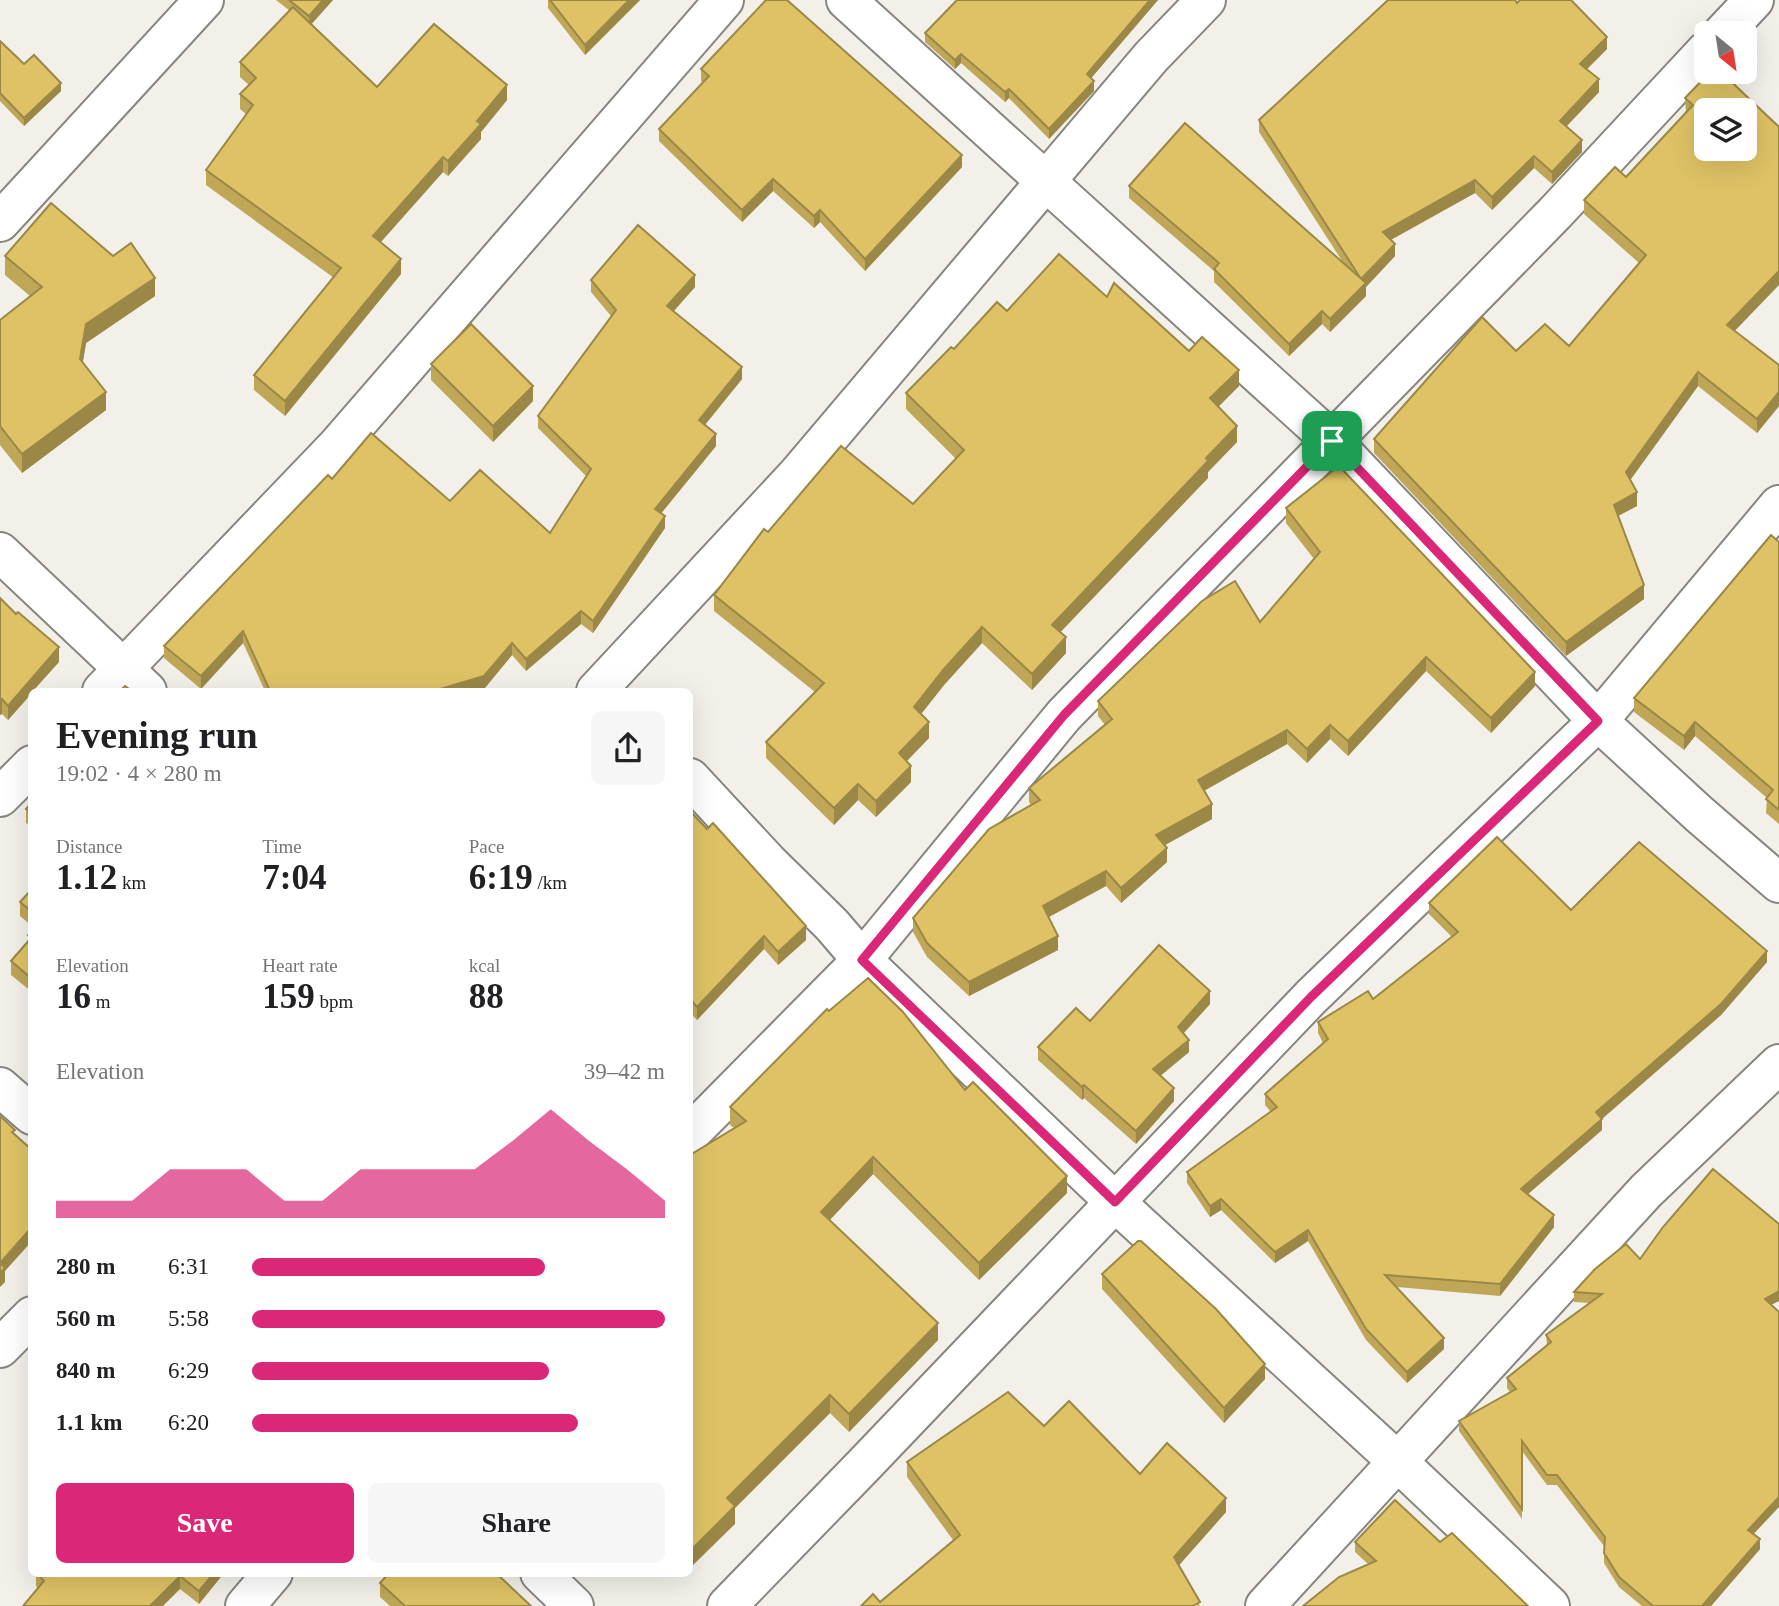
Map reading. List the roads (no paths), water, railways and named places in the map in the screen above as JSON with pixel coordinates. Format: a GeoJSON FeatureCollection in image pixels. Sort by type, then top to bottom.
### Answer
{"type":"FeatureCollection","features":[{"type":"Feature","properties":{"kind":"street"},"geometry":{"type":"LineString","coordinates":[[0,222],[204,0]]}},
{"type":"Feature","properties":{"kind":"street"},"geometry":{"type":"LineString","coordinates":[[0,552],[124,684],[337,446],[724,0]]}},
{"type":"Feature","properties":{"kind":"street"},"geometry":{"type":"LineString","coordinates":[[846,0],[1332,441],[1598,721],[1779,883]]}},
{"type":"Feature","properties":{"kind":"street"},"geometry":{"type":"LineString","coordinates":[[604,688],[797,475],[1151,57],[1206,0]]}},
{"type":"Feature","properties":{"kind":"street"},"geometry":{"type":"LineString","coordinates":[[1734,21],[1754,0]]}},
{"type":"Feature","properties":{"kind":"street"},"geometry":{"type":"LineString","coordinates":[[693,1131],[862,960],[1064,715],[1556,212],[1694,64]]}},
{"type":"Feature","properties":{"kind":"street"},"geometry":{"type":"LineString","coordinates":[[727,1606],[1311,997],[1598,721],[1779,505]]}},
{"type":"Feature","properties":{"kind":"street"},"geometry":{"type":"LineString","coordinates":[[0,797],[28,769]]}},
{"type":"Feature","properties":{"kind":"street"},"geometry":{"type":"LineString","coordinates":[[693,781],[768,862],[832,925],[862,960],[1115,1202],[1397,1461],[1550,1606]]}},
{"type":"Feature","properties":{"kind":"street"},"geometry":{"type":"LineString","coordinates":[[1265,1606],[1646,1191],[1779,1064]]}},
{"type":"Feature","properties":{"kind":"street"},"geometry":{"type":"LineString","coordinates":[[0,1087],[28,1112]]}},
{"type":"Feature","properties":{"kind":"street"},"geometry":{"type":"LineString","coordinates":[[0,1348],[28,1319]]}},
{"type":"Feature","properties":{"kind":"street"},"geometry":{"type":"LineString","coordinates":[[245,1606],[269,1577]]}},
{"type":"Feature","properties":{"kind":"street"},"geometry":{"type":"LineString","coordinates":[[544,1577],[574,1606]]}}]}
